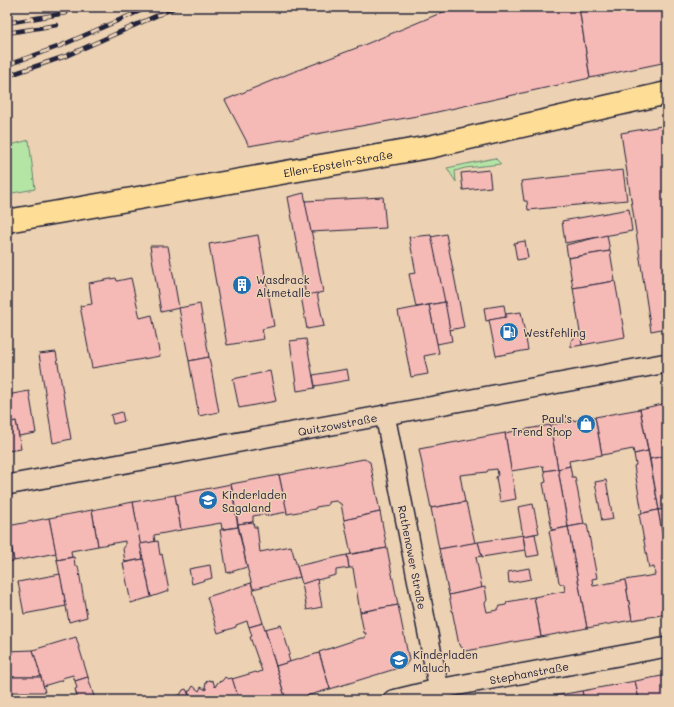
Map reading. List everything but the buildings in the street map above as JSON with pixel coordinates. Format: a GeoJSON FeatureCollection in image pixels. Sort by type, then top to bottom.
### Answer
{"type":"FeatureCollection","features":[{"type":"Feature","properties":{"kind":"main road","name":"Ellen-Epstein-Straße"},"geometry":{"type":"LineString","coordinates":[[7,221],[429,147],[667,93]]}},
{"type":"Feature","properties":{"kind":"street","name":"Quitzowstraße"},"geometry":{"type":"LineString","coordinates":[[7,485],[667,363]]}},
{"type":"Feature","properties":{"kind":"street","name":"Rathenower Straße"},"geometry":{"type":"LineString","coordinates":[[385,415],[440,694]]}},
{"type":"Feature","properties":{"kind":"street","name":"Stephanstraße"},"geometry":{"type":"LineString","coordinates":[[393,700],[440,694],[667,647]]}},
{"type":"Feature","properties":{"kind":"green space"},"geometry":{"type":"Polygon","coordinates":[[[29,140],[35,189],[7,194],[7,146],[29,140]]]}},
{"type":"Feature","properties":{"kind":"green space"},"geometry":{"type":"Polygon","coordinates":[[[495,158],[501,164],[465,168],[455,171],[456,182],[447,168],[495,158]]]}},
{"type":"Feature","properties":{"kind":"railway"},"geometry":{"type":"LineString","coordinates":[[7,65],[60,46],[149,7]]}},
{"type":"Feature","properties":{"kind":"railway"},"geometry":{"type":"LineString","coordinates":[[7,76],[66,56],[176,7]]}},
{"type":"Feature","properties":{"kind":"railway"},"geometry":{"type":"LineString","coordinates":[[7,23],[66,13]]}},
{"type":"Feature","properties":{"kind":"railway"},"geometry":{"type":"LineString","coordinates":[[7,33],[57,25]]}},
{"type":"Feature","properties":{"kind":"place","name":"Wasdrack Altmetalle"},"geometry":{"type":"Point","coordinates":[242,285]}},
{"type":"Feature","properties":{"kind":"place","name":"Westfehling"},"geometry":{"type":"Point","coordinates":[509,332]}},
{"type":"Feature","properties":{"kind":"place","name":"Paul's Trend Shop"},"geometry":{"type":"Point","coordinates":[586,424]}},
{"type":"Feature","properties":{"kind":"place","name":"Kinderladen Sagaland"},"geometry":{"type":"Point","coordinates":[208,500]}},
{"type":"Feature","properties":{"kind":"place","name":"Kinderladen Maluch"},"geometry":{"type":"Point","coordinates":[399,660]}}]}
